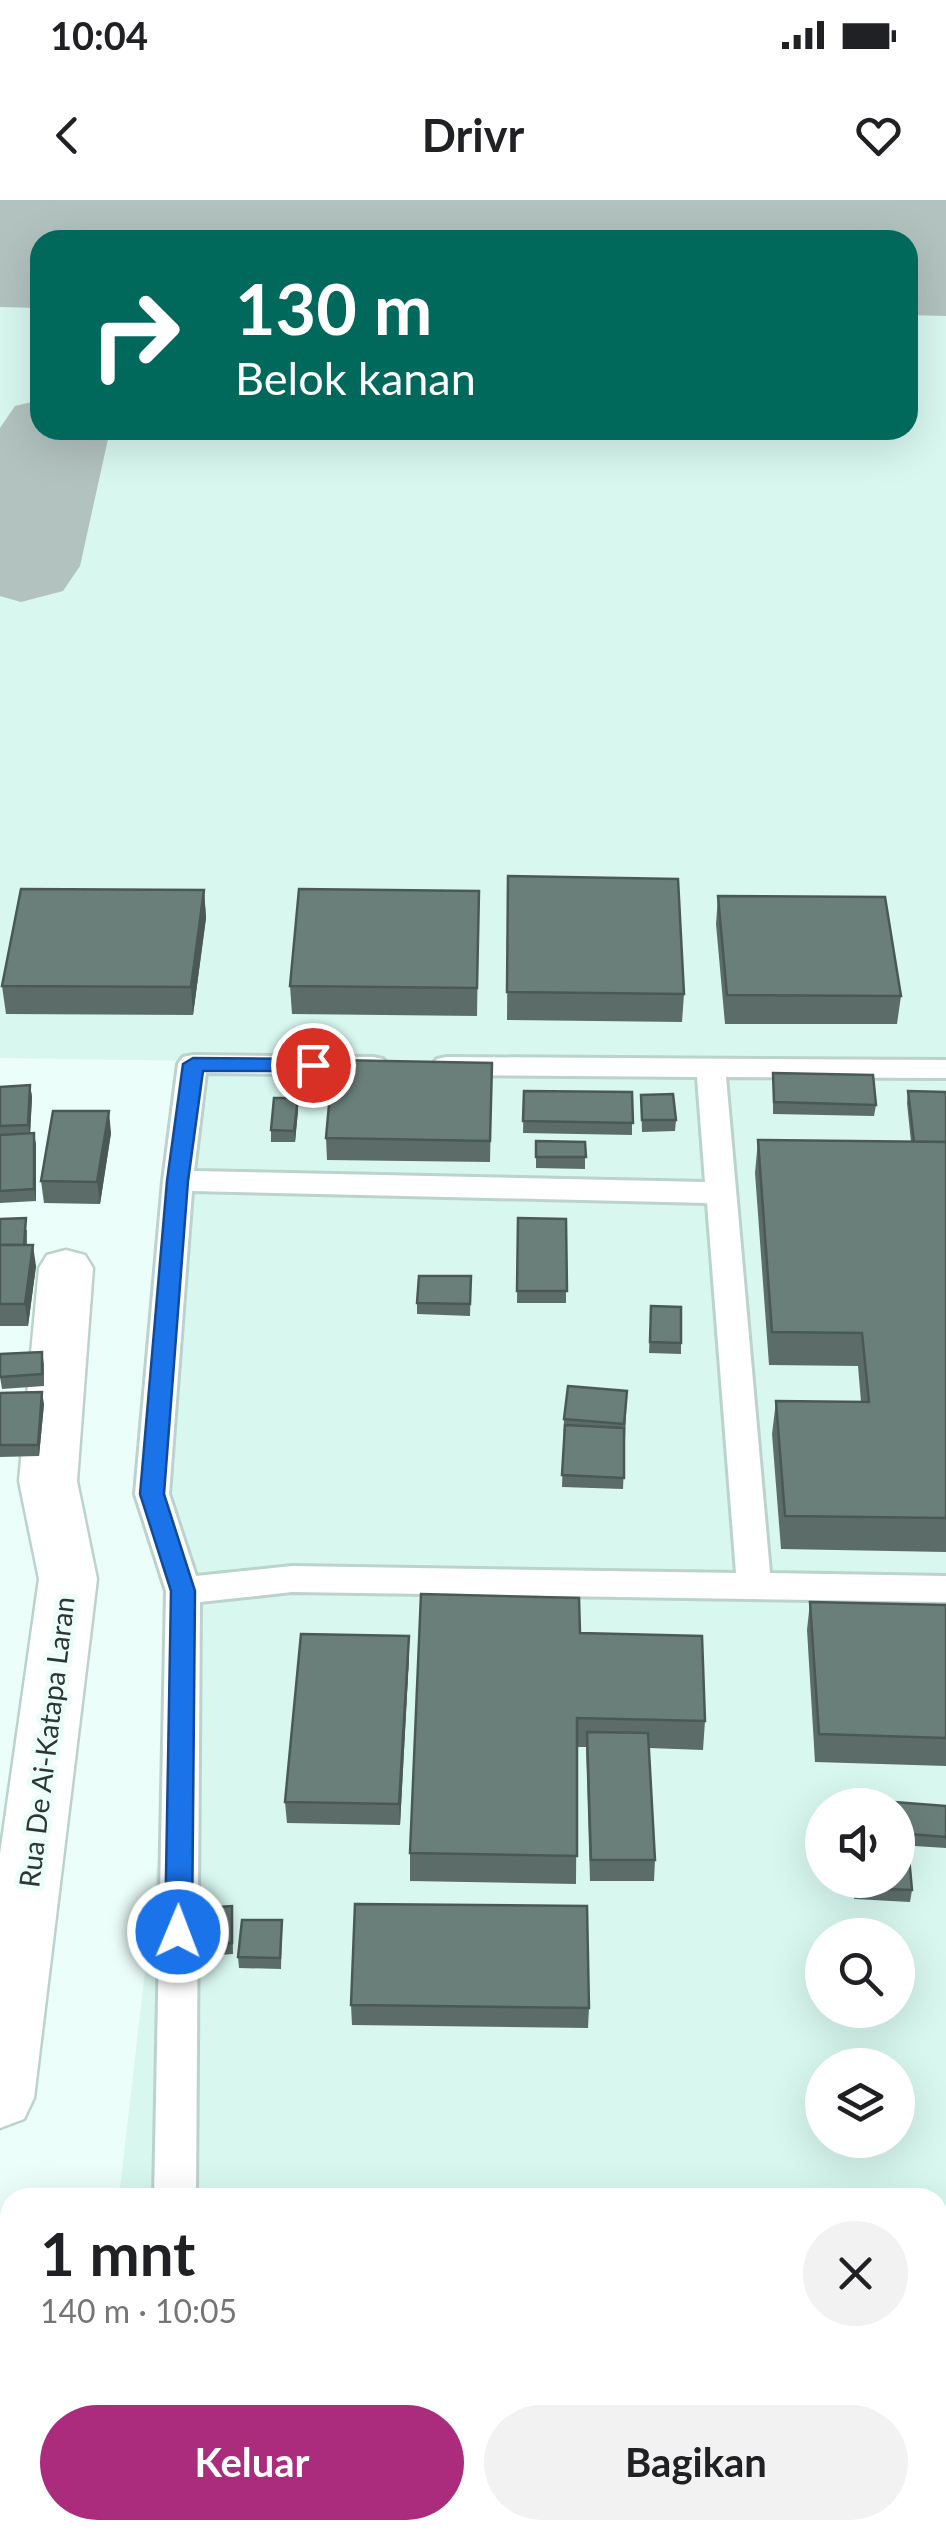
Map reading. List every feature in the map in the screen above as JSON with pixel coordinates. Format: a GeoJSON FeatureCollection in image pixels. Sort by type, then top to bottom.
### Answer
{"type":"FeatureCollection","features":[{"type":"Feature","properties":{"kind":"street","name":"Rua De Ai-Katapa Laran"},"geometry":{"type":"LineString","coordinates":[[0,2098],[11,1928],[68,1579],[48,1481],[66,1268]]}},
{"type":"Feature","properties":{"kind":"lane"},"geometry":{"type":"LineString","coordinates":[[175,2188],[183,1591],[152,1494],[178,1181],[193,1064],[946,1070]]}},
{"type":"Feature","properties":{"kind":"lane"},"geometry":{"type":"LineString","coordinates":[[711,1068],[754,1586]]}},
{"type":"Feature","properties":{"kind":"lane"},"geometry":{"type":"LineString","coordinates":[[178,1181],[722,1192]]}},
{"type":"Feature","properties":{"kind":"lane"},"geometry":{"type":"LineString","coordinates":[[183,1591],[292,1579],[946,1590]]}},
{"type":"Feature","properties":{"kind":"shaded area"},"geometry":{"type":"Polygon","coordinates":[[[0,200],[946,200],[946,2188],[120,2188],[184,1632],[150,1508],[198,1061],[0,1058],[0,200]]]}},
{"type":"Feature","properties":{"kind":"building"},"geometry":{"type":"Polygon","coordinates":[[[508,876],[678,879],[684,994],[507,992],[508,876]]]}},
{"type":"Feature","properties":{"kind":"building"},"geometry":{"type":"Polygon","coordinates":[[[21,889],[204,890],[191,987],[2,986],[21,889]]]}},
{"type":"Feature","properties":{"kind":"building"},"geometry":{"type":"Polygon","coordinates":[[[299,889],[479,891],[477,988],[290,986],[299,889]]]}},
{"type":"Feature","properties":{"kind":"building"},"geometry":{"type":"Polygon","coordinates":[[[718,896],[885,897],[901,996],[727,995],[718,896]]]}},
{"type":"Feature","properties":{"kind":"building"},"geometry":{"type":"Polygon","coordinates":[[[333,1060],[492,1063],[490,1141],[326,1138],[333,1060]]]}},
{"type":"Feature","properties":{"kind":"building"},"geometry":{"type":"Polygon","coordinates":[[[773,1073],[873,1075],[876,1105],[774,1102],[773,1073]]]}},
{"type":"Feature","properties":{"kind":"building"},"geometry":{"type":"Polygon","coordinates":[[[30,1085],[28,1125],[0,1126],[0,1087],[30,1085]]]}},
{"type":"Feature","properties":{"kind":"building"},"geometry":{"type":"Polygon","coordinates":[[[524,1091],[632,1092],[633,1123],[523,1121],[524,1091]]]}},
{"type":"Feature","properties":{"kind":"building"},"geometry":{"type":"Polygon","coordinates":[[[908,1091],[946,1092],[946,1142],[914,1142],[908,1091]]]}},
{"type":"Feature","properties":{"kind":"building"},"geometry":{"type":"Polygon","coordinates":[[[673,1094],[676,1120],[642,1120],[641,1095],[673,1094]]]}},
{"type":"Feature","properties":{"kind":"building"},"geometry":{"type":"Polygon","coordinates":[[[274,1098],[298,1098],[294,1131],[271,1130],[274,1098]]]}},
{"type":"Feature","properties":{"kind":"building"},"geometry":{"type":"Polygon","coordinates":[[[53,1111],[109,1111],[97,1182],[41,1181],[53,1111]]]}},
{"type":"Feature","properties":{"kind":"building"},"geometry":{"type":"Polygon","coordinates":[[[34,1133],[34,1189],[0,1191],[0,1135],[34,1133]]]}},
{"type":"Feature","properties":{"kind":"building"},"geometry":{"type":"Polygon","coordinates":[[[758,1140],[946,1142],[946,1518],[785,1516],[776,1401],[869,1402],[862,1333],[772,1332],[758,1140]]]}},
{"type":"Feature","properties":{"kind":"building"},"geometry":{"type":"Polygon","coordinates":[[[536,1141],[585,1142],[586,1157],[536,1157],[536,1141]]]}},
{"type":"Feature","properties":{"kind":"building"},"geometry":{"type":"Polygon","coordinates":[[[26,1218],[24,1245],[0,1245],[0,1219],[26,1218]]]}},
{"type":"Feature","properties":{"kind":"building"},"geometry":{"type":"Polygon","coordinates":[[[518,1218],[566,1219],[567,1291],[517,1291],[518,1218]]]}},
{"type":"Feature","properties":{"kind":"building"},"geometry":{"type":"Polygon","coordinates":[[[0,1245],[33,1245],[25,1304],[0,1304],[0,1245]]]}},
{"type":"Feature","properties":{"kind":"building"},"geometry":{"type":"Polygon","coordinates":[[[419,1276],[471,1276],[470,1304],[417,1303],[419,1276]]]}},
{"type":"Feature","properties":{"kind":"building"},"geometry":{"type":"Polygon","coordinates":[[[651,1306],[681,1307],[681,1343],[650,1342],[651,1306]]]}},
{"type":"Feature","properties":{"kind":"building"},"geometry":{"type":"Polygon","coordinates":[[[42,1352],[42,1374],[0,1377],[0,1354],[42,1352]]]}},
{"type":"Feature","properties":{"kind":"building"},"geometry":{"type":"Polygon","coordinates":[[[568,1386],[627,1391],[624,1424],[564,1419],[568,1386]]]}},
{"type":"Feature","properties":{"kind":"building"},"geometry":{"type":"Polygon","coordinates":[[[42,1392],[38,1445],[0,1445],[0,1393],[42,1392]]]}},
{"type":"Feature","properties":{"kind":"building"},"geometry":{"type":"Polygon","coordinates":[[[565,1425],[624,1428],[624,1478],[562,1475],[565,1425]]]}},
{"type":"Feature","properties":{"kind":"building"},"geometry":{"type":"Polygon","coordinates":[[[421,1594],[579,1598],[580,1633],[702,1636],[705,1721],[577,1718],[577,1856],[410,1853],[421,1594]]]}},
{"type":"Feature","properties":{"kind":"building"},"geometry":{"type":"Polygon","coordinates":[[[810,1602],[946,1605],[946,1738],[819,1734],[810,1602]]]}},
{"type":"Feature","properties":{"kind":"building"},"geometry":{"type":"Polygon","coordinates":[[[301,1634],[409,1636],[399,1804],[285,1802],[301,1634]]]}},
{"type":"Feature","properties":{"kind":"building"},"geometry":{"type":"Polygon","coordinates":[[[587,1732],[648,1733],[655,1860],[591,1860],[587,1732]]]}},
{"type":"Feature","properties":{"kind":"building"},"geometry":{"type":"Polygon","coordinates":[[[915,1804],[946,1806],[946,1837],[915,1834],[915,1804]]]}},
{"type":"Feature","properties":{"kind":"building"},"geometry":{"type":"Polygon","coordinates":[[[355,1904],[587,1906],[589,2008],[351,2005],[355,1904]]]}},
{"type":"Feature","properties":{"kind":"building"},"geometry":{"type":"Polygon","coordinates":[[[232,1906],[232,1943],[190,1946],[189,1909],[232,1906]]]}},
{"type":"Feature","properties":{"kind":"building"},"geometry":{"type":"Polygon","coordinates":[[[242,1920],[282,1920],[280,1958],[238,1957],[242,1920]]]}},
{"type":"Feature","properties":{"kind":"taxiway"},"geometry":{"type":"LineString","coordinates":[[21,566],[52,440]]}},
{"type":"Feature","properties":{"kind":"runway"},"geometry":{"type":"LineString","coordinates":[[0,232],[30,232]]}},
{"type":"Feature","properties":{"kind":"runway"},"geometry":{"type":"LineString","coordinates":[[918,240],[946,240]]}},
{"type":"Feature","properties":{"kind":"route"},"geometry":{"type":"LineString","coordinates":[[178,1932],[183,1591],[152,1494],[178,1181],[193,1064],[313,1065]]}}]}
